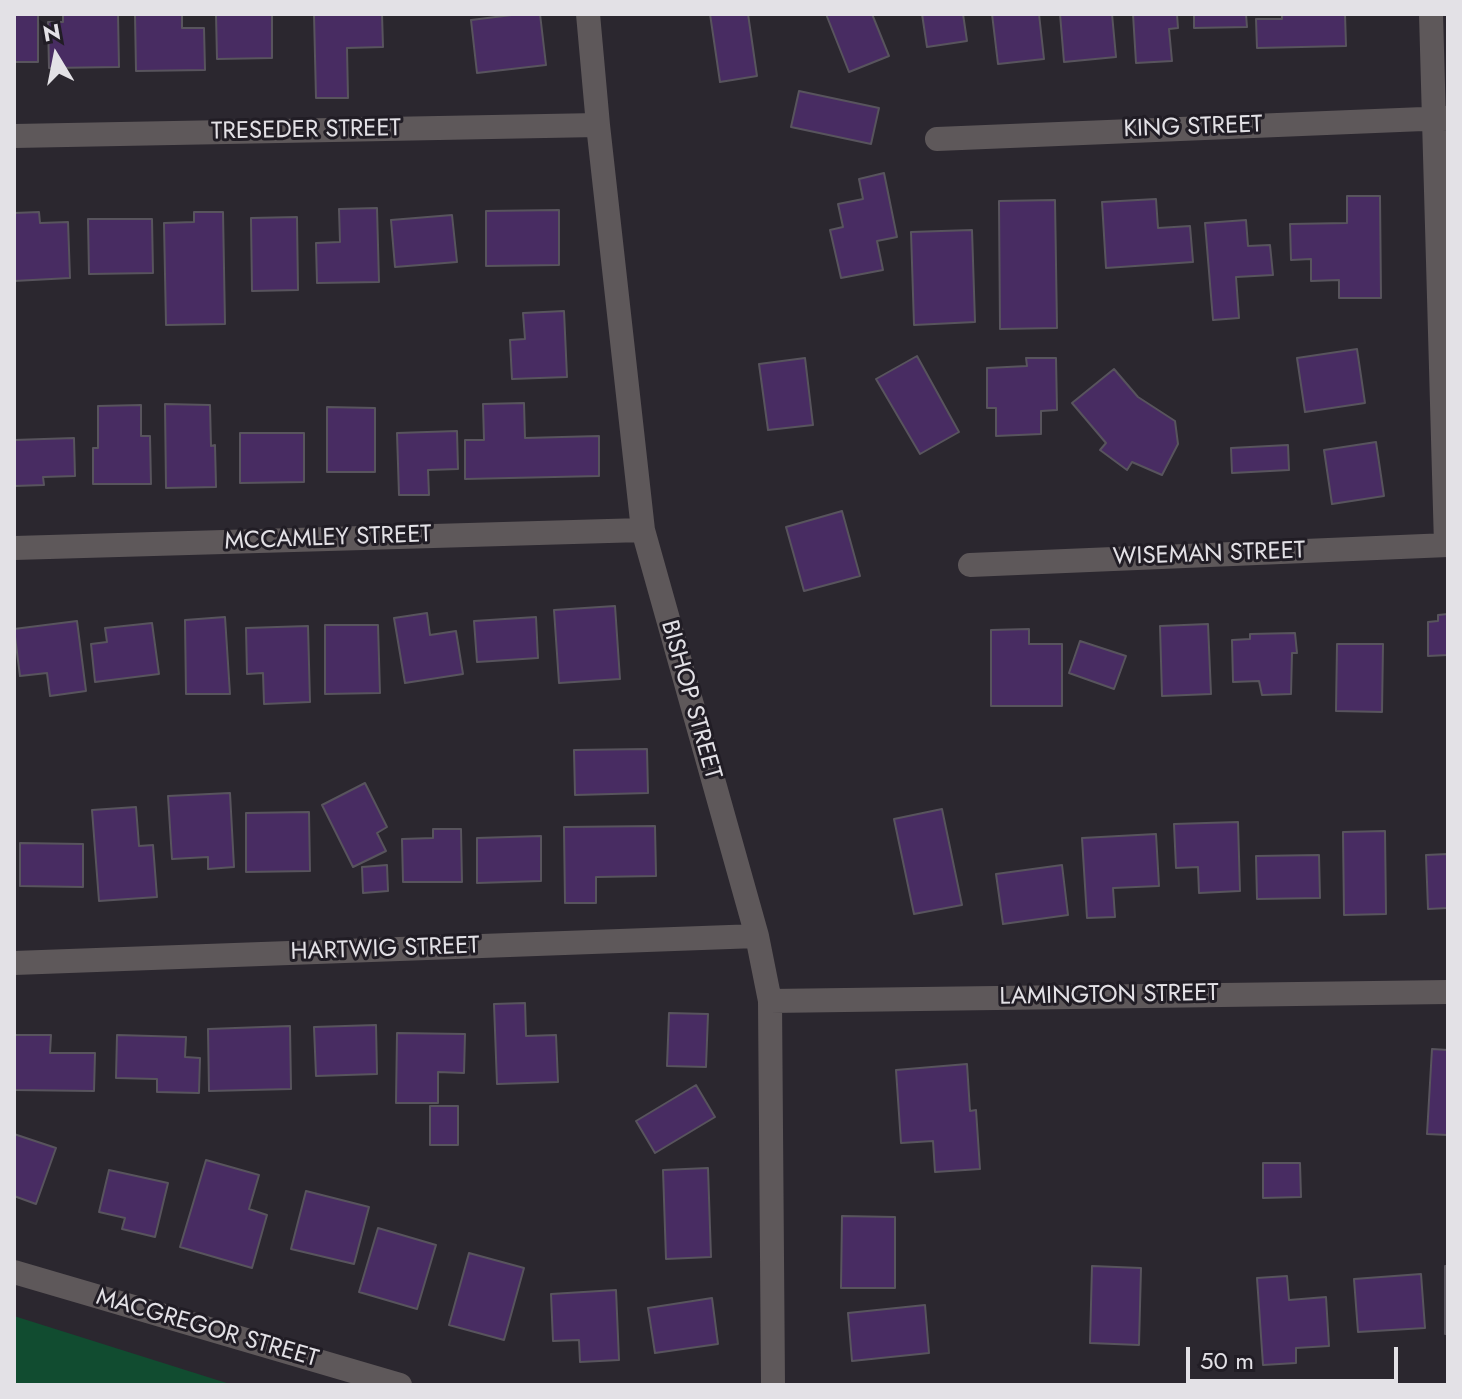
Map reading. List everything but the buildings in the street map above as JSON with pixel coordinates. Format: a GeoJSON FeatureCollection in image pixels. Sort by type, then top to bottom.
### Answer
{"type":"FeatureCollection","features":[{"type":"Feature","properties":{"kind":"street","name":"BISHOP STREET"},"geometry":{"type":"LineString","coordinates":[[588,14],[643,530],[757,936],[770,1001],[773,1385]]}},
{"type":"Feature","properties":{"kind":"street"},"geometry":{"type":"LineString","coordinates":[[1431,14],[1441,119],[1447,545]]}},
{"type":"Feature","properties":{"kind":"street","name":"KING STREET"},"geometry":{"type":"LineString","coordinates":[[937,139],[1441,119]]}},
{"type":"Feature","properties":{"kind":"street","name":"TRESEDER STREET"},"geometry":{"type":"LineString","coordinates":[[14,136],[598,125]]}},
{"type":"Feature","properties":{"kind":"street","name":"MCCAMLEY STREET"},"geometry":{"type":"LineString","coordinates":[[14,548],[643,530]]}},
{"type":"Feature","properties":{"kind":"street","name":"WISEMAN STREET"},"geometry":{"type":"LineString","coordinates":[[970,565],[1447,545]]}},
{"type":"Feature","properties":{"kind":"street","name":"HARTWIG STREET"},"geometry":{"type":"LineString","coordinates":[[14,963],[757,936]]}},
{"type":"Feature","properties":{"kind":"street","name":"LAMINGTON STREET"},"geometry":{"type":"LineString","coordinates":[[770,1001],[1448,992]]}},
{"type":"Feature","properties":{"kind":"street","name":"MACGREGOR STREET"},"geometry":{"type":"LineString","coordinates":[[14,1272],[400,1385]]}},
{"type":"Feature","properties":{"kind":"green space"},"geometry":{"type":"Polygon","coordinates":[[[14,1316],[233,1385],[14,1385],[14,1316]]]}}]}
